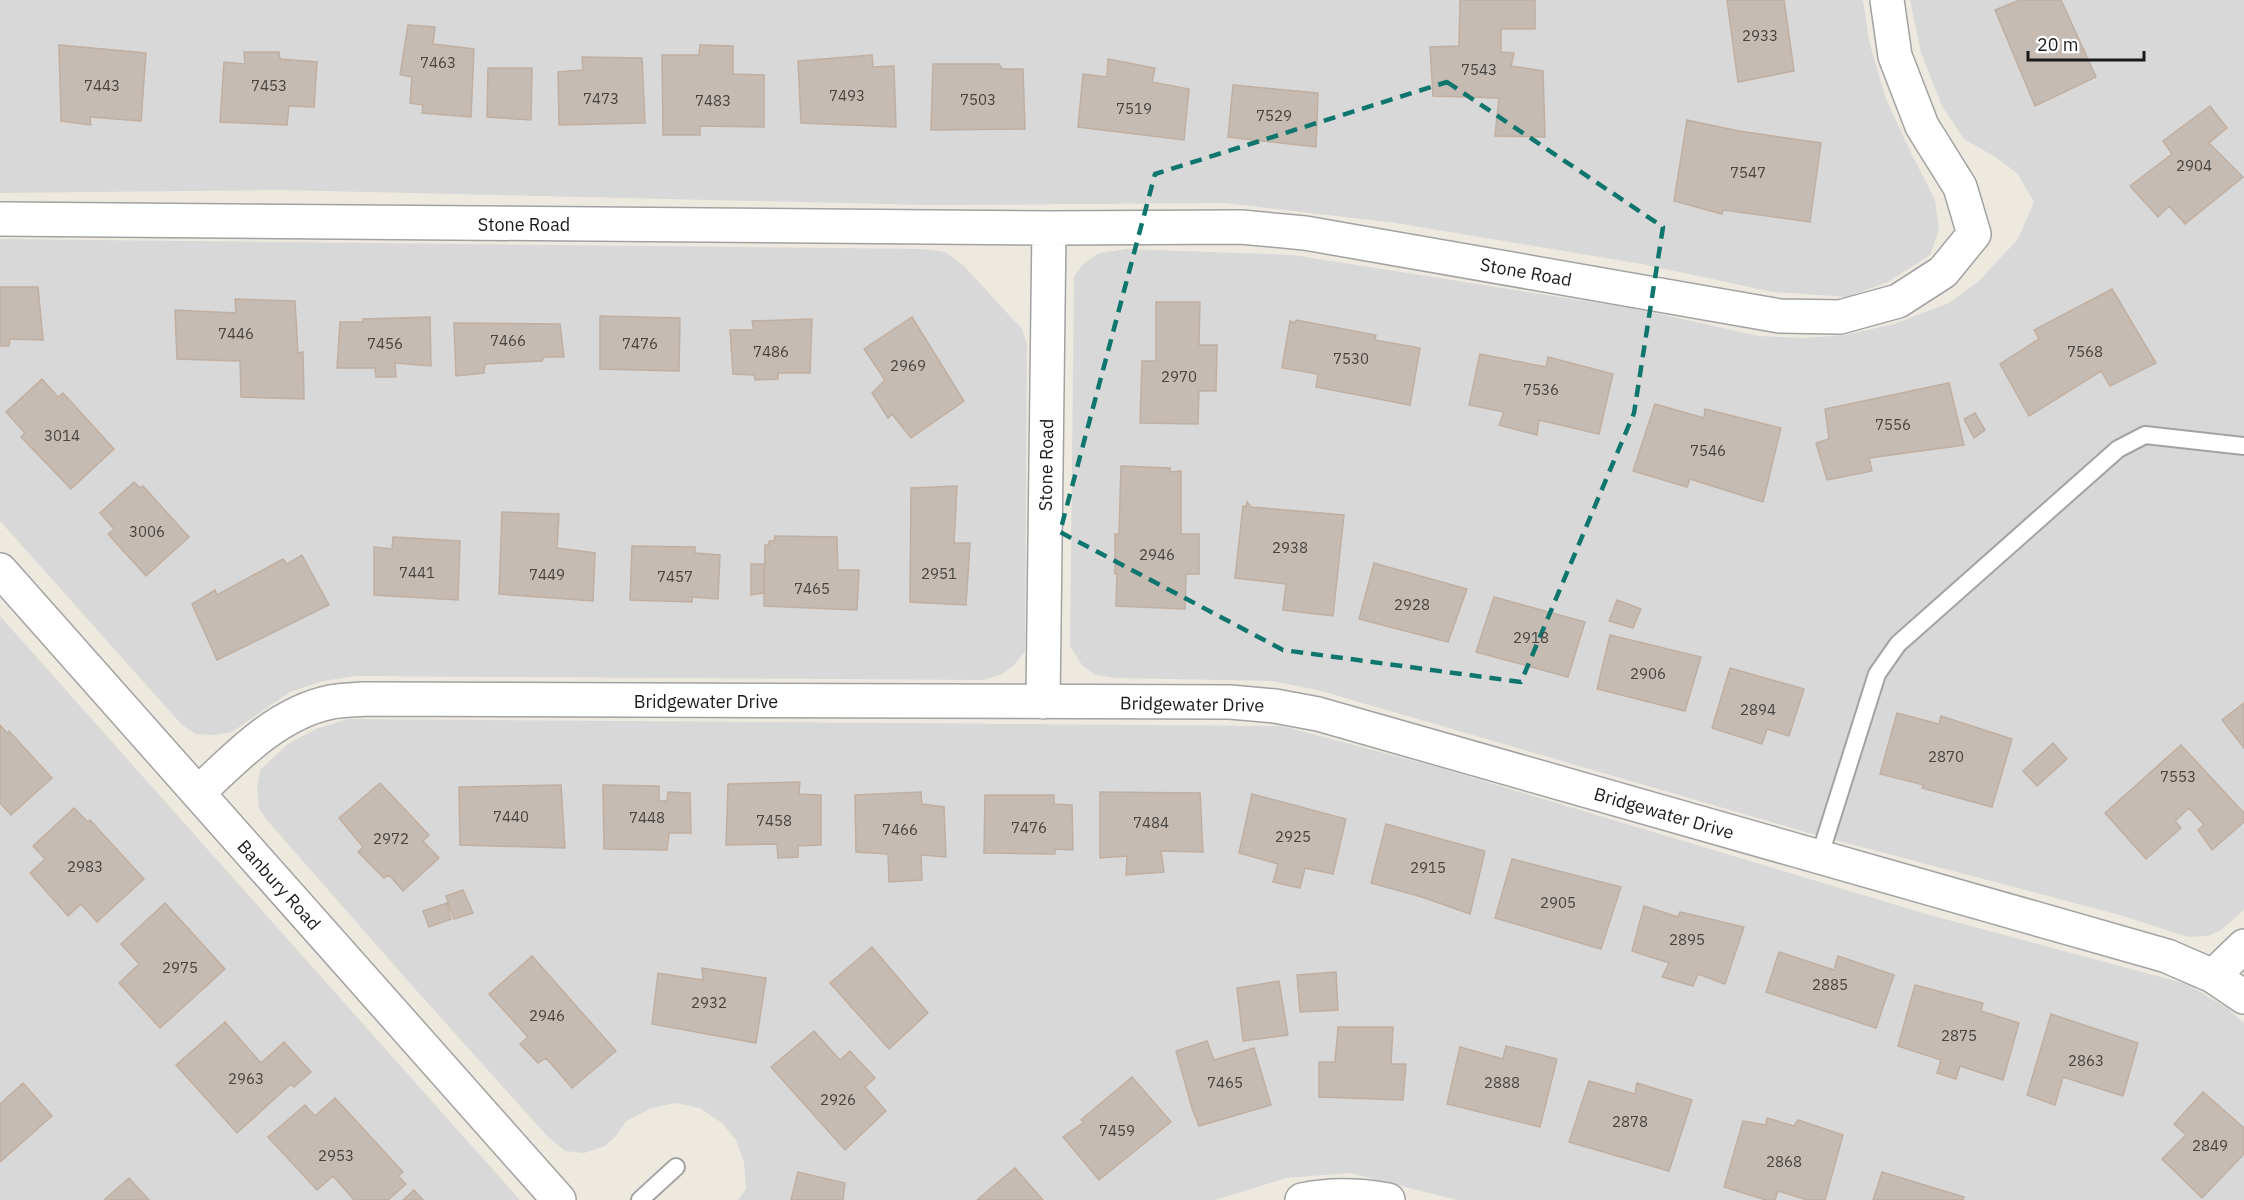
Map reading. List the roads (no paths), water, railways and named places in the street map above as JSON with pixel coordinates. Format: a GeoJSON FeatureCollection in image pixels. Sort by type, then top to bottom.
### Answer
{"type":"FeatureCollection","features":[{"type":"Feature","properties":{"kind":"street","name":"Stone Road"},"geometry":{"type":"LineString","coordinates":[[0,219],[1049,228],[1241,227],[1305,233],[1780,316],[1840,317],[1898,301],[1943,272],[1974,234],[1960,187],[1922,126],[1895,56],[1887,0]]}},
{"type":"Feature","properties":{"kind":"street","name":"Stone Road"},"geometry":{"type":"LineString","coordinates":[[1043,702],[1049,228]]}},
{"type":"Feature","properties":{"kind":"street","name":"Banbury Road"},"geometry":{"type":"LineString","coordinates":[[0,570],[559,1200]]}},
{"type":"Feature","properties":{"kind":"street","name":"Bridgewater Drive"},"geometry":{"type":"LineString","coordinates":[[198,793],[267,732],[298,714],[330,702],[364,699],[1230,702],[1275,706],[1318,714],[2167,956],[2213,976],[2244,997]]}},
{"type":"Feature","properties":{"kind":"street"},"geometry":{"type":"LineString","coordinates":[[2213,976],[2244,945]]}},
{"type":"Feature","properties":{"kind":"street"},"geometry":{"type":"LineString","coordinates":[[1302,1200],[1315,1197],[1364,1196],[1388,1200]]}},
{"type":"Feature","properties":{"kind":"lane"},"geometry":{"type":"LineString","coordinates":[[1819,858],[1877,674],[1898,644],[2118,449],[2145,435],[2244,446]]}},
{"type":"Feature","properties":{"kind":"lane"},"geometry":{"type":"LineString","coordinates":[[640,1200],[676,1167]]}}]}
